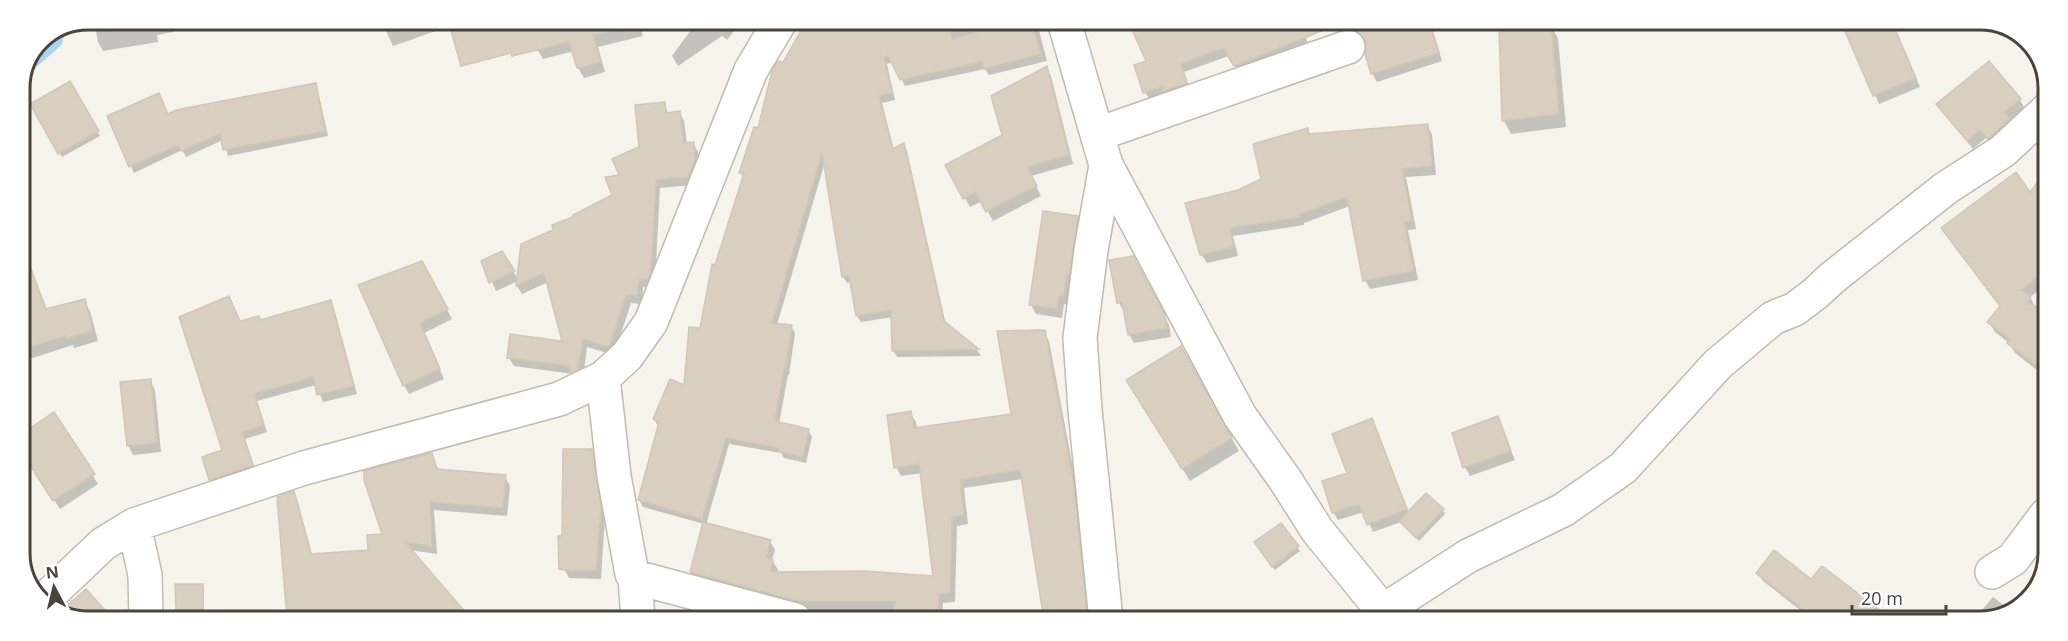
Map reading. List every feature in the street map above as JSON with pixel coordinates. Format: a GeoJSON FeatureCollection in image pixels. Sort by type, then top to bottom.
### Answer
{"type":"FeatureCollection","features":[{"type":"Feature","properties":{"kind":"street"},"geometry":{"type":"LineString","coordinates":[[49,596],[103,544],[134,525],[304,468],[559,399],[603,378],[627,356],[651,322],[752,70],[775,30]]}},
{"type":"Feature","properties":{"kind":"street"},"geometry":{"type":"LineString","coordinates":[[1067,30],[1106,165],[1240,416],[1317,530],[1383,611]]}},
{"type":"Feature","properties":{"kind":"street"},"geometry":{"type":"LineString","coordinates":[[1098,134],[1348,47]]}},
{"type":"Feature","properties":{"kind":"street"},"geometry":{"type":"LineString","coordinates":[[1394,611],[1468,556],[1563,510],[1623,468],[1718,364],[1773,318],[1795,309],[1816,293],[1946,188],[2003,151],[2038,118]]}},
{"type":"Feature","properties":{"kind":"street"},"geometry":{"type":"LineString","coordinates":[[1100,611],[1080,338],[1091,250],[1106,165]]}},
{"type":"Feature","properties":{"kind":"street"},"geometry":{"type":"LineString","coordinates":[[603,378],[614,476],[635,577],[637,611]]}},
{"type":"Feature","properties":{"kind":"street"},"geometry":{"type":"LineString","coordinates":[[134,525],[145,575],[146,611]]}},
{"type":"Feature","properties":{"kind":"street"},"geometry":{"type":"LineString","coordinates":[[1992,572],[2013,559],[2038,526]]}},
{"type":"Feature","properties":{"kind":"street"},"geometry":{"type":"LineString","coordinates":[[635,577],[756,611]]}},
{"type":"Feature","properties":{"kind":"building"},"geometry":{"type":"Polygon","coordinates":[[[451,30],[615,30],[593,35],[601,62],[577,68],[569,42],[512,56],[511,53],[461,66],[451,30]]]}},
{"type":"Feature","properties":{"kind":"building"},"geometry":{"type":"Polygon","coordinates":[[[801,30],[950,30],[952,39],[983,30],[1034,30],[1041,54],[984,69],[982,62],[900,80],[888,56],[884,57],[892,93],[879,96],[893,149],[904,143],[944,321],[979,349],[892,351],[891,310],[856,316],[849,276],[842,277],[822,153],[772,323],[792,325],[775,421],[809,429],[803,457],[778,451],[779,448],[726,438],[702,519],[638,500],[659,422],[653,419],[670,379],[684,385],[689,327],[700,328],[712,264],[715,265],[744,173],[739,173],[754,127],[758,128],[772,71],[778,61],[783,62],[801,30]]]}},
{"type":"Feature","properties":{"kind":"building"},"geometry":{"type":"Polygon","coordinates":[[[1132,30],[1324,30],[1234,66],[1223,48],[1181,64],[1187,83],[1164,91],[1163,86],[1143,93],[1134,65],[1146,61],[1132,30]]]}},
{"type":"Feature","properties":{"kind":"building"},"geometry":{"type":"Polygon","coordinates":[[[1432,30],[1439,53],[1371,74],[1365,54],[1366,41],[1357,31],[1432,30]]]}},
{"type":"Feature","properties":{"kind":"building"},"geometry":{"type":"Polygon","coordinates":[[[1499,30],[1552,30],[1559,114],[1502,121],[1499,30]]]}},
{"type":"Feature","properties":{"kind":"building"},"geometry":{"type":"Polygon","coordinates":[[[1844,30],[1895,30],[1916,78],[1873,96],[1844,30]]]}},
{"type":"Feature","properties":{"kind":"building"},"geometry":{"type":"Polygon","coordinates":[[[1989,61],[2021,99],[2004,112],[2010,119],[1988,139],[1980,130],[1967,141],[1936,104],[1989,61]]]}},
{"type":"Feature","properties":{"kind":"building"},"geometry":{"type":"Polygon","coordinates":[[[1047,66],[1069,155],[1027,167],[1037,186],[986,212],[975,192],[963,199],[945,165],[1002,135],[991,96],[1047,66]]]}},
{"type":"Feature","properties":{"kind":"building"},"geometry":{"type":"Polygon","coordinates":[[[70,81],[99,131],[58,154],[30,104],[70,81]]]}},
{"type":"Feature","properties":{"kind":"building"},"geometry":{"type":"Polygon","coordinates":[[[316,83],[325,131],[223,150],[220,134],[181,151],[178,145],[129,167],[107,116],[159,93],[168,114],[176,110],[316,83]]]}},
{"type":"Feature","properties":{"kind":"building"},"geometry":{"type":"Polygon","coordinates":[[[665,102],[666,113],[680,111],[683,143],[694,142],[695,159],[688,177],[656,180],[651,272],[648,279],[639,279],[637,296],[626,295],[609,347],[583,339],[578,369],[570,373],[569,366],[507,358],[510,334],[562,341],[544,273],[516,286],[521,244],[553,230],[552,225],[573,217],[612,195],[605,177],[619,175],[612,159],[639,147],[635,105],[665,102]]]}},
{"type":"Feature","properties":{"kind":"building"},"geometry":{"type":"Polygon","coordinates":[[[1428,124],[1432,166],[1402,169],[1412,220],[1404,222],[1414,271],[1363,281],[1347,197],[1300,214],[1300,217],[1230,228],[1234,247],[1200,255],[1185,203],[1238,190],[1261,179],[1253,144],[1308,128],[1309,134],[1428,124]]]}},
{"type":"Feature","properties":{"kind":"building"},"geometry":{"type":"Polygon","coordinates":[[[2016,172],[2030,192],[2038,182],[2038,277],[2021,290],[2031,297],[2028,302],[2038,307],[2038,367],[2007,343],[2010,339],[1987,322],[2000,306],[1941,228],[2016,172]]]}},
{"type":"Feature","properties":{"kind":"building"},"geometry":{"type":"Polygon","coordinates":[[[1043,211],[1078,216],[1069,275],[1067,274],[1064,296],[1059,296],[1057,309],[1029,305],[1043,211]]]}},
{"type":"Feature","properties":{"kind":"building"},"geometry":{"type":"Polygon","coordinates":[[[502,251],[515,271],[489,283],[481,261],[502,251]]]}},
{"type":"Feature","properties":{"kind":"building"},"geometry":{"type":"Polygon","coordinates":[[[1133,256],[1165,315],[1167,328],[1128,335],[1122,302],[1117,303],[1109,260],[1133,256]]]}},
{"type":"Feature","properties":{"kind":"building"},"geometry":{"type":"Polygon","coordinates":[[[422,261],[448,309],[420,323],[440,369],[403,386],[358,285],[422,261]]]}},
{"type":"Feature","properties":{"kind":"building"},"geometry":{"type":"Polygon","coordinates":[[[30,266],[46,309],[85,299],[93,331],[67,338],[66,336],[30,347],[30,266]]]}},
{"type":"Feature","properties":{"kind":"building"},"geometry":{"type":"Polygon","coordinates":[[[229,296],[240,321],[259,316],[260,320],[331,300],[354,386],[317,395],[313,377],[254,394],[264,425],[242,432],[253,465],[209,480],[202,457],[222,450],[179,317],[229,296]]]}},
{"type":"Feature","properties":{"kind":"building"},"geometry":{"type":"Polygon","coordinates":[[[1045,330],[1073,479],[1087,611],[1043,611],[1020,470],[960,480],[964,515],[952,517],[950,593],[939,594],[938,611],[893,611],[895,601],[798,601],[690,572],[703,522],[771,540],[766,557],[773,560],[770,572],[864,571],[933,576],[919,464],[894,468],[887,415],[911,411],[914,428],[1011,414],[997,331],[1045,330]]]}},
{"type":"Feature","properties":{"kind":"building"},"geometry":{"type":"Polygon","coordinates":[[[1181,346],[1232,438],[1182,469],[1126,380],[1181,346]]]}},
{"type":"Feature","properties":{"kind":"building"},"geometry":{"type":"Polygon","coordinates":[[[151,379],[157,443],[127,446],[120,382],[151,379]]]}},
{"type":"Feature","properties":{"kind":"building"},"geometry":{"type":"Polygon","coordinates":[[[54,412],[95,474],[53,501],[30,465],[30,428],[54,412]]]}},
{"type":"Feature","properties":{"kind":"building"},"geometry":{"type":"Polygon","coordinates":[[[1498,416],[1511,451],[1463,468],[1452,433],[1498,416]]]}},
{"type":"Feature","properties":{"kind":"building"},"geometry":{"type":"Polygon","coordinates":[[[1372,418],[1407,509],[1367,525],[1359,504],[1332,513],[1322,481],[1347,473],[1332,434],[1372,418]]]}},
{"type":"Feature","properties":{"kind":"building"},"geometry":{"type":"Polygon","coordinates":[[[563,449],[592,449],[601,507],[596,570],[559,569],[558,536],[562,536],[563,449]]]}},
{"type":"Feature","properties":{"kind":"building"},"geometry":{"type":"Polygon","coordinates":[[[432,453],[437,469],[506,475],[503,508],[430,502],[432,547],[405,542],[464,611],[286,611],[277,497],[294,491],[311,554],[368,550],[367,535],[382,534],[364,480],[364,471],[432,453]]]}},
{"type":"Feature","properties":{"kind":"building"},"geometry":{"type":"Polygon","coordinates":[[[1426,493],[1444,509],[1416,538],[1399,521],[1426,493]]]}},
{"type":"Feature","properties":{"kind":"building"},"geometry":{"type":"Polygon","coordinates":[[[1281,523],[1299,546],[1272,567],[1254,542],[1281,523]]]}},
{"type":"Feature","properties":{"kind":"building"},"geometry":{"type":"Polygon","coordinates":[[[1774,550],[1811,579],[1822,566],[1881,611],[1805,611],[1756,573],[1774,550]]]}},
{"type":"Feature","properties":{"kind":"building"},"geometry":{"type":"Polygon","coordinates":[[[175,584],[203,584],[203,609],[176,609],[175,584]]]}},
{"type":"Feature","properties":{"kind":"building"},"geometry":{"type":"Polygon","coordinates":[[[86,589],[106,611],[81,611],[66,607],[86,589]]]}},
{"type":"Feature","properties":{"kind":"waterway"},"geometry":{"type":"LineString","coordinates":[[38,60],[58,42],[59,38]]}}]}
